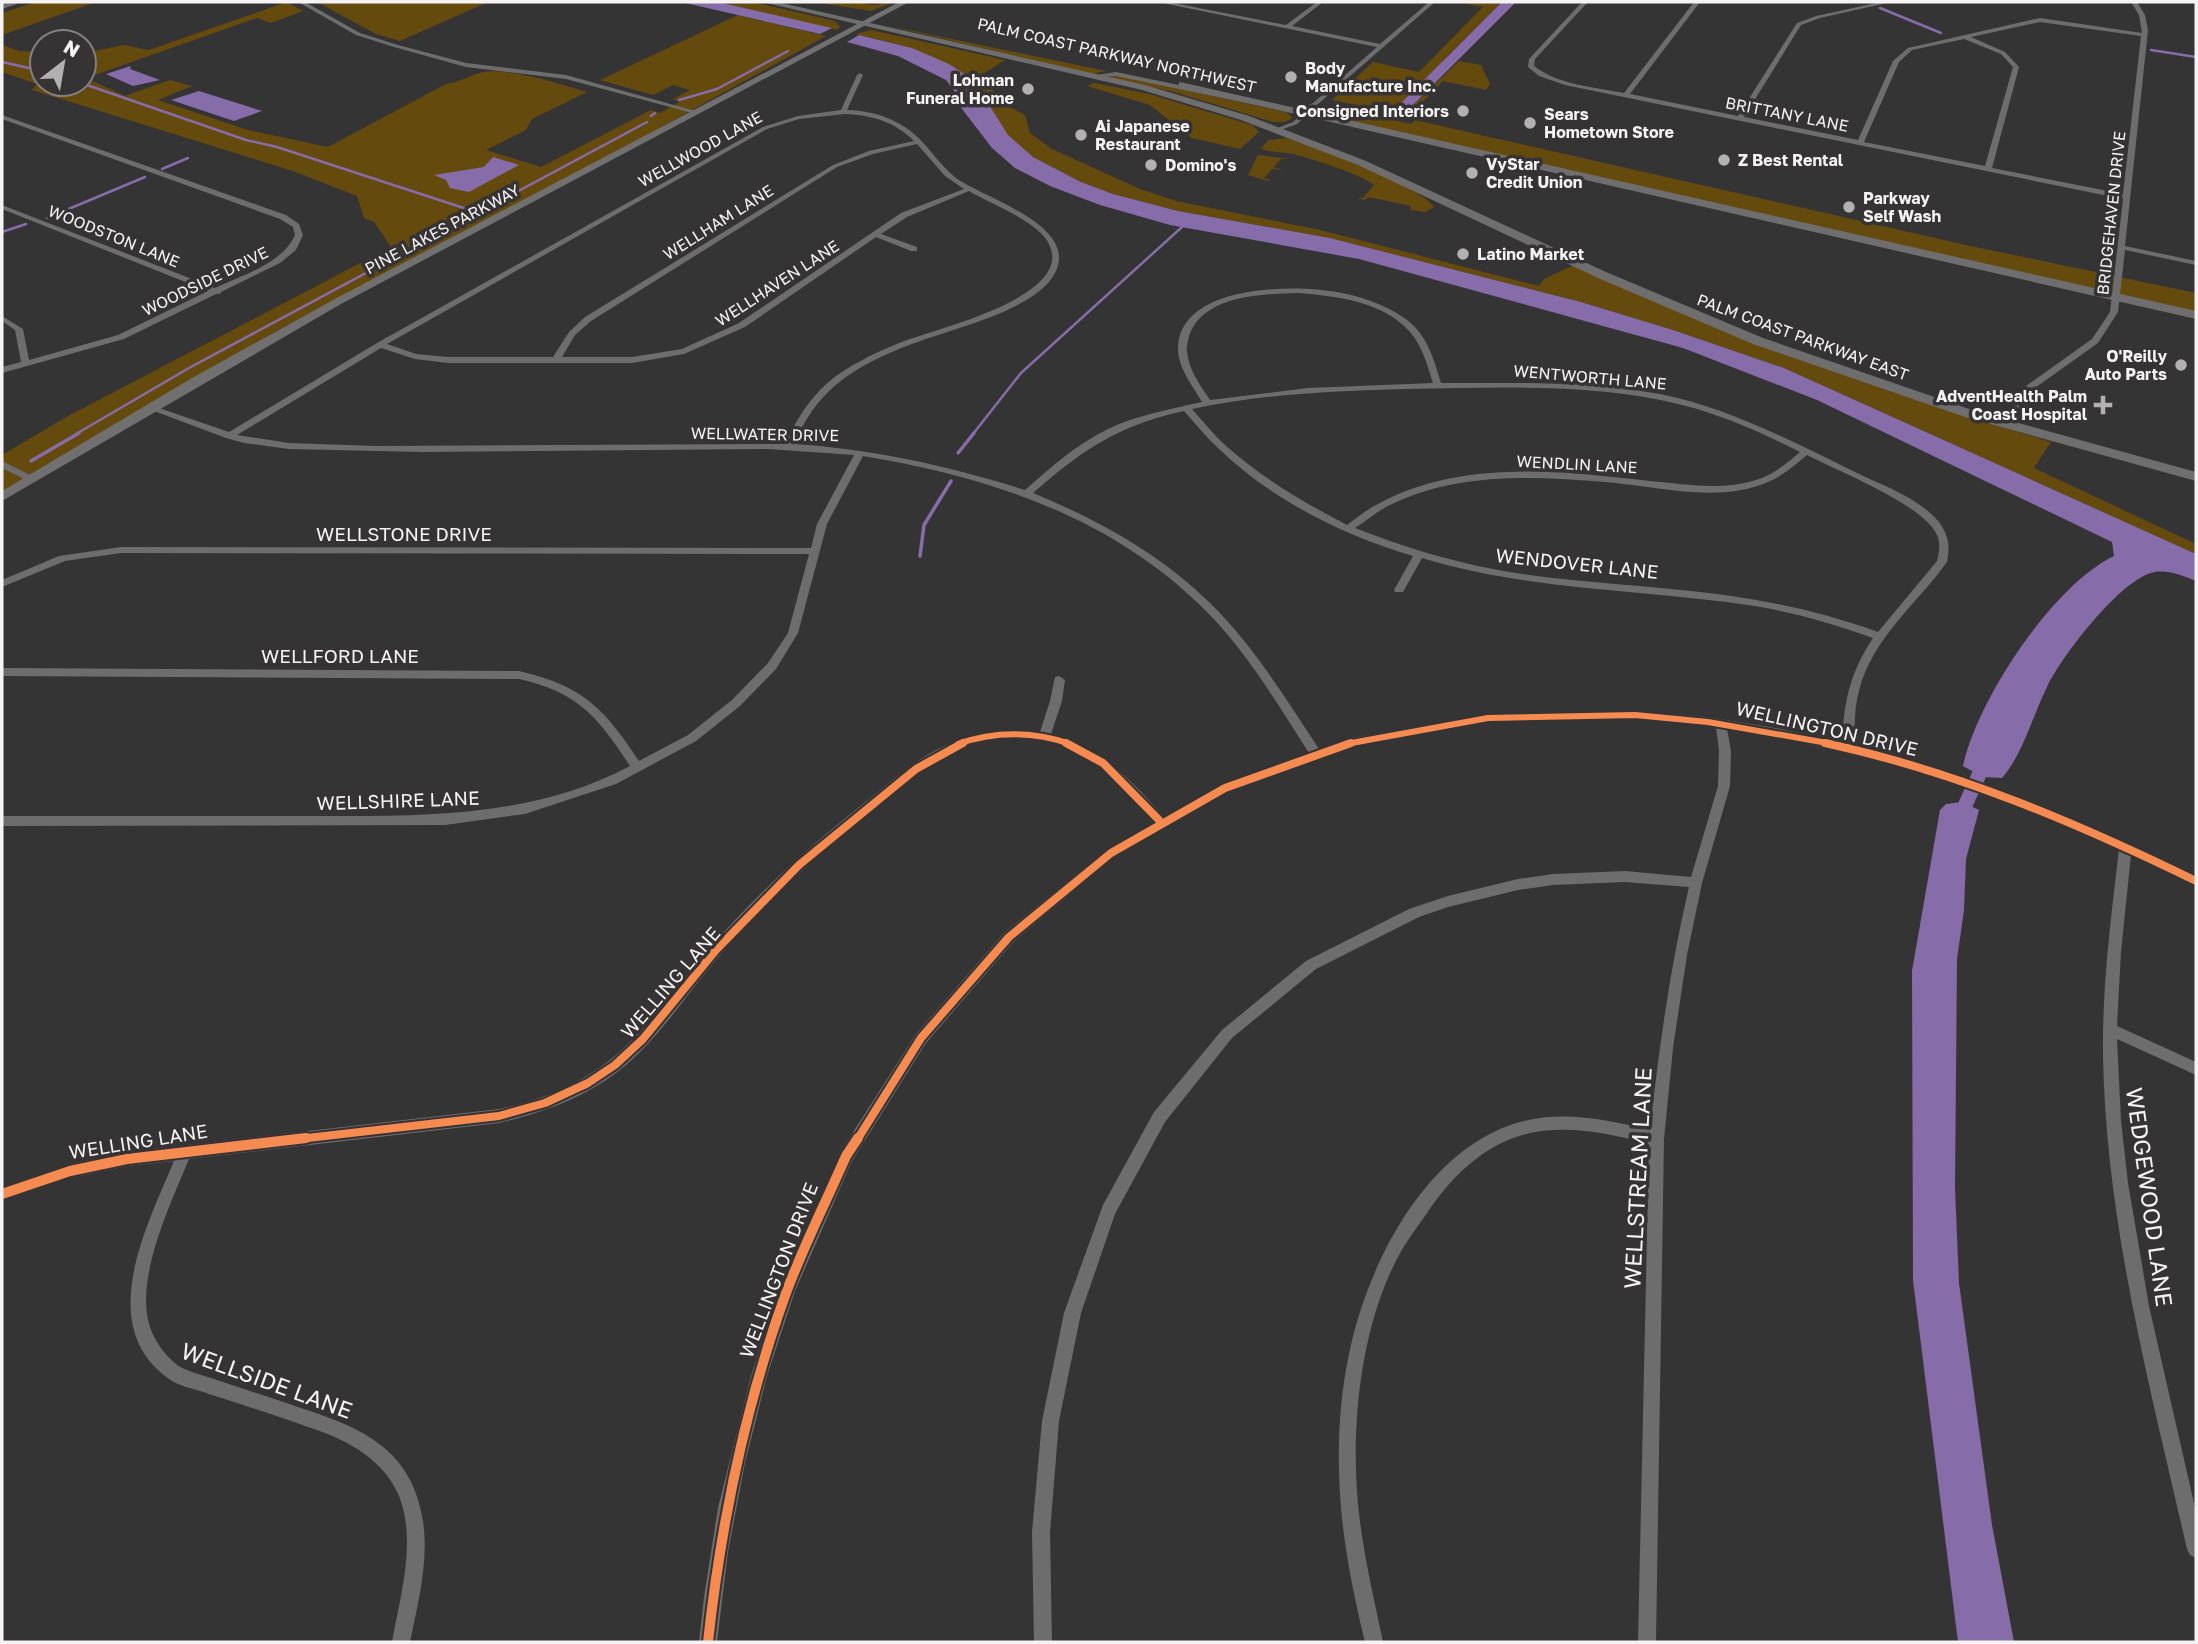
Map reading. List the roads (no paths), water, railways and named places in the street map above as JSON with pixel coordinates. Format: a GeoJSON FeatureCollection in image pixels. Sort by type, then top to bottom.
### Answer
{"type":"FeatureCollection","features":[{"type":"Feature","properties":{"kind":"main road"},"geometry":{"type":"LineString","coordinates":[[2,6],[14,2]]}},
{"type":"Feature","properties":{"kind":"main road","name":"PALM COAST PARKWAY EAST"},"geometry":{"type":"LineString","coordinates":[[766,2],[1182,98],[1278,129],[1362,163],[1602,275],[1741,334],[1892,388],[2007,425],[2196,477]]}},
{"type":"Feature","properties":{"kind":"main road","name":"PALM COAST PARKWAY NORTHWEST"},"geometry":{"type":"LineString","coordinates":[[807,2],[1256,103],[1307,111],[2196,315]]}},
{"type":"Feature","properties":{"kind":"street"},"geometry":{"type":"LineString","coordinates":[[301,2],[366,38],[466,65],[539,74],[692,115]]}},
{"type":"Feature","properties":{"kind":"street","name":"PINE LAKES PARKWAY"},"geometry":{"type":"LineString","coordinates":[[2,497],[150,408],[337,302],[905,2]]}},
{"type":"Feature","properties":{"kind":"street"},"geometry":{"type":"LineString","coordinates":[[1161,2],[1381,46]]}},
{"type":"Feature","properties":{"kind":"street"},"geometry":{"type":"LineString","coordinates":[[1197,9],[1208,2]]}},
{"type":"Feature","properties":{"kind":"street"},"geometry":{"type":"LineString","coordinates":[[1287,27],[1320,2]]}},
{"type":"Feature","properties":{"kind":"street"},"geometry":{"type":"LineString","coordinates":[[1278,129],[1295,123],[1432,2]]}},
{"type":"Feature","properties":{"kind":"street","name":"BRITTANY LANE"},"geometry":{"type":"LineString","coordinates":[[1585,2],[1534,57],[1531,67],[1554,80],[2126,197]]}},
{"type":"Feature","properties":{"kind":"street"},"geometry":{"type":"LineString","coordinates":[[1626,95],[1698,2]]}},
{"type":"Feature","properties":{"kind":"street"},"geometry":{"type":"LineString","coordinates":[[1740,119],[1797,26],[1818,16],[1888,2]]}},
{"type":"Feature","properties":{"kind":"street","name":"BRIDGEHAVEN DRIVE"},"geometry":{"type":"LineString","coordinates":[[2007,425],[2036,381],[2099,337],[2111,319],[2116,297],[2144,35],[2142,15],[2134,2]]}},
{"type":"Feature","properties":{"kind":"street"},"geometry":{"type":"LineString","coordinates":[[1860,143],[1898,57],[1913,48],[2045,20],[2144,35]]}},
{"type":"Feature","properties":{"kind":"street"},"geometry":{"type":"LineString","coordinates":[[1963,36],[2003,53],[2016,67],[1988,169]]}},
{"type":"Feature","properties":{"kind":"street"},"geometry":{"type":"LineString","coordinates":[[1093,76],[1116,74],[1256,103]]}},
{"type":"Feature","properties":{"kind":"street"},"geometry":{"type":"LineString","coordinates":[[843,113],[860,75]]}},
{"type":"Feature","properties":{"kind":"street","name":"WELLWOOD LANE"},"geometry":{"type":"LineString","coordinates":[[229,436],[380,345],[765,128],[802,117],[843,113],[890,121],[908,131],[938,166],[969,189],[1047,234],[1056,254],[1051,276],[1038,289],[1018,302],[882,354],[843,374],[810,404],[788,447]]}},
{"type":"Feature","properties":{"kind":"street","name":"WOODSIDE DRIVE"},"geometry":{"type":"LineString","coordinates":[[2,117],[270,213],[296,226],[298,240],[285,255],[216,292],[121,337],[2,370]]}},
{"type":"Feature","properties":{"kind":"street"},"geometry":{"type":"LineString","coordinates":[[2,124],[11,121]]}},
{"type":"Feature","properties":{"kind":"street","name":"WELLHAM LANE"},"geometry":{"type":"LineString","coordinates":[[556,360],[572,334],[588,319],[821,175],[864,155],[917,142]]}},
{"type":"Feature","properties":{"kind":"street","name":"WELLHAVEN LANE"},"geometry":{"type":"LineString","coordinates":[[380,345],[436,359],[556,360],[642,359],[705,344],[743,325],[917,208],[969,189]]}},
{"type":"Feature","properties":{"kind":"street","name":"WOODSTON LANE"},"geometry":{"type":"LineString","coordinates":[[2,207],[216,292]]}},
{"type":"Feature","properties":{"kind":"street"},"geometry":{"type":"LineString","coordinates":[[875,234],[914,249]]}},
{"type":"Feature","properties":{"kind":"street"},"geometry":{"type":"LineString","coordinates":[[2120,247],[2196,263]]}},
{"type":"Feature","properties":{"kind":"street"},"geometry":{"type":"LineString","coordinates":[[1208,404],[1184,361],[1182,346],[1187,329],[1201,315],[1221,303],[1251,294],[1283,290],[1342,295],[1393,315],[1420,340],[1438,386]]}},
{"type":"Feature","properties":{"kind":"street"},"geometry":{"type":"LineString","coordinates":[[2,318],[19,329],[25,363]]}},
{"type":"Feature","properties":{"kind":"street","name":"WENTWORTH LANE"},"geometry":{"type":"LineString","coordinates":[[1026,494],[1088,443],[1123,426],[1185,408],[1290,393],[1438,386],[1570,389],[1668,398],[1723,415],[1807,452],[1904,500],[1925,515],[1940,535],[1944,552],[1941,562],[1881,638],[1854,685],[1848,749]]}},
{"type":"Feature","properties":{"kind":"street","name":"WELLWATER DRIVE"},"geometry":{"type":"LineString","coordinates":[[150,408],[229,436],[261,443],[317,447],[788,447],[860,453],[935,467],[1026,494],[1115,538],[1156,565],[1204,604],[1245,650],[1315,751]]}},
{"type":"Feature","properties":{"kind":"street","name":"WENDOVER LANE"},"geometry":{"type":"LineString","coordinates":[[1185,408],[1205,433],[1240,465],[1300,504],[1349,528],[1419,554],[1524,578],[1664,590],[1783,606],[1837,620],[1881,638]]}},
{"type":"Feature","properties":{"kind":"street","name":"WENDLIN LANE"},"geometry":{"type":"LineString","coordinates":[[1349,528],[1370,510],[1397,495],[1450,481],[1518,476],[1723,489],[1769,478],[1807,452]]}},
{"type":"Feature","properties":{"kind":"street","name":"WELLSHIRE LANE"},"geometry":{"type":"LineString","coordinates":[[2,821],[445,820],[499,814],[538,806],[590,789],[638,768],[714,722],[772,666],[793,633],[822,524],[860,453]]}},
{"type":"Feature","properties":{"kind":"street"},"geometry":{"type":"LineString","coordinates":[[2,464],[31,479]]}},
{"type":"Feature","properties":{"kind":"street","name":"WELLSTONE DRIVE"},"geometry":{"type":"LineString","coordinates":[[2,584],[63,558],[121,550],[813,551]]}},
{"type":"Feature","properties":{"kind":"street"},"geometry":{"type":"LineString","coordinates":[[1399,590],[1419,554]]}},
{"type":"Feature","properties":{"kind":"street","name":"WELLFORD LANE"},"geometry":{"type":"LineString","coordinates":[[2,672],[519,675],[558,685],[587,702],[608,723],[638,768]]}},
{"type":"Feature","properties":{"kind":"street"},"geometry":{"type":"LineString","coordinates":[[1045,736],[1058,694],[1059,680]]}},
{"type":"Feature","properties":{"kind":"street","name":"WELLINGTON DRIVE"},"geometry":{"type":"LineString","coordinates":[[708,1642],[734,1472],[759,1374],[807,1237],[857,1134],[928,1027],[999,945],[1072,880],[1159,820],[1213,793],[1315,751],[1411,729],[1495,718],[1609,715],[1721,724],[1848,749],[1940,774],[2020,803],[2126,847],[2196,881]]}},
{"type":"Feature","properties":{"kind":"street","name":"WELLSTREAM LANE"},"geometry":{"type":"LineString","coordinates":[[1647,1642],[1657,1139],[1675,985],[1696,883],[1722,798],[1726,762],[1721,724]]}},
{"type":"Feature","properties":{"kind":"street","name":"WELLING LANE"},"geometry":{"type":"LineString","coordinates":[[2,1194],[91,1166],[185,1151],[499,1116],[534,1108],[569,1094],[599,1077],[638,1045],[715,952],[775,888],[832,835],[898,782],[944,751],[963,743],[999,735],[1045,736],[1094,756],[1159,820]]}},
{"type":"Feature","properties":{"kind":"street","name":"WEDGEWOOD LANE"},"geometry":{"type":"LineString","coordinates":[[2126,847],[2113,963],[2110,1029],[2115,1131],[2129,1245],[2196,1549]]}},
{"type":"Feature","properties":{"kind":"street"},"geometry":{"type":"LineString","coordinates":[[1044,1642],[1039,1555],[1044,1458],[1069,1319],[1092,1249],[1121,1182],[1145,1139],[1195,1069],[1255,1007],[1301,971],[1356,938],[1438,904],[1522,884],[1584,876],[1627,875],[1696,883]]}},
{"type":"Feature","properties":{"kind":"street"},"geometry":{"type":"LineString","coordinates":[[2110,1029],[2196,1069]]}},
{"type":"Feature","properties":{"kind":"street"},"geometry":{"type":"LineString","coordinates":[[1374,1642],[1353,1552],[1347,1456],[1354,1375],[1362,1331],[1377,1285],[1402,1234],[1423,1203],[1456,1165],[1480,1146],[1505,1134],[1535,1125],[1564,1122],[1603,1126],[1657,1139]]}},
{"type":"Feature","properties":{"kind":"street","name":"WELLSIDE LANE"},"geometry":{"type":"LineString","coordinates":[[185,1151],[143,1265],[137,1306],[141,1334],[156,1358],[176,1374],[342,1430],[366,1443],[388,1461],[404,1484],[416,1530],[414,1574],[401,1642]]}},
{"type":"Feature","properties":{"kind":"waterway"},"geometry":{"type":"LineString","coordinates":[[1880,8],[1941,33]]}},
{"type":"Feature","properties":{"kind":"waterway"},"geometry":{"type":"LineString","coordinates":[[2151,50],[2196,57]]}},
{"type":"Feature","properties":{"kind":"waterway"},"geometry":{"type":"LineString","coordinates":[[679,100],[717,89],[788,51]]}},
{"type":"Feature","properties":{"kind":"waterway"},"geometry":{"type":"LineString","coordinates":[[2,62],[28,68]]}},
{"type":"Feature","properties":{"kind":"waterway"},"geometry":{"type":"LineString","coordinates":[[98,89],[246,140],[277,147],[478,213]]}},
{"type":"Feature","properties":{"kind":"waterway"},"geometry":{"type":"LineString","coordinates":[[651,116],[655,113]]}},
{"type":"Feature","properties":{"kind":"waterway"},"geometry":{"type":"LineString","coordinates":[[478,213],[647,122]]}},
{"type":"Feature","properties":{"kind":"waterway"},"geometry":{"type":"LineString","coordinates":[[162,169],[188,158]]}},
{"type":"Feature","properties":{"kind":"waterway"},"geometry":{"type":"LineString","coordinates":[[47,218],[145,177]]}},
{"type":"Feature","properties":{"kind":"waterway"},"geometry":{"type":"LineString","coordinates":[[76,434],[189,368],[478,213]]}},
{"type":"Feature","properties":{"kind":"waterway"},"geometry":{"type":"LineString","coordinates":[[2,232],[26,224]]}},
{"type":"Feature","properties":{"kind":"waterway"},"geometry":{"type":"LineString","coordinates":[[973,434],[1021,373],[1182,227]]}},
{"type":"Feature","properties":{"kind":"waterway"},"geometry":{"type":"LineString","coordinates":[[31,461],[79,433]]}},
{"type":"Feature","properties":{"kind":"waterway"},"geometry":{"type":"LineString","coordinates":[[958,453],[974,433]]}},
{"type":"Feature","properties":{"kind":"waterway"},"geometry":{"type":"LineString","coordinates":[[920,556],[924,525],[951,481]]}},
{"type":"Feature","properties":{"kind":"waterway"},"geometry":{"type":"LineString","coordinates":[[1960,824],[1963,810],[1987,757]]}},
{"type":"Feature","properties":{"kind":"place","name":"Body Manufacture Inc."},"geometry":{"type":"Point","coordinates":[1291,77]}},
{"type":"Feature","properties":{"kind":"place","name":"Lohman Funeral Home"},"geometry":{"type":"Point","coordinates":[1028,89]}},
{"type":"Feature","properties":{"kind":"place","name":"Consigned Interiors"},"geometry":{"type":"Point","coordinates":[1463,111]}},
{"type":"Feature","properties":{"kind":"place","name":"Sears Hometown Store"},"geometry":{"type":"Point","coordinates":[1530,123]}},
{"type":"Feature","properties":{"kind":"place","name":"Ai Japanese Restaurant"},"geometry":{"type":"Point","coordinates":[1081,135]}},
{"type":"Feature","properties":{"kind":"place","name":"Z Best Rental"},"geometry":{"type":"Point","coordinates":[1724,160]}},
{"type":"Feature","properties":{"kind":"place","name":"Domino's"},"geometry":{"type":"Point","coordinates":[1151,165]}},
{"type":"Feature","properties":{"kind":"place","name":"VyStar Credit Union"},"geometry":{"type":"Point","coordinates":[1472,173]}},
{"type":"Feature","properties":{"kind":"place","name":"Parkway Self Wash"},"geometry":{"type":"Point","coordinates":[1849,207]}},
{"type":"Feature","properties":{"kind":"place","name":"Latino Market"},"geometry":{"type":"Point","coordinates":[1463,254]}},
{"type":"Feature","properties":{"kind":"place","name":"O'Reilly Auto Parts"},"geometry":{"type":"Point","coordinates":[2181,365]}},
{"type":"Feature","properties":{"kind":"place","name":"AdventHealth Palm Coast Hospital"},"geometry":{"type":"Point","coordinates":[2103,405]}}]}
